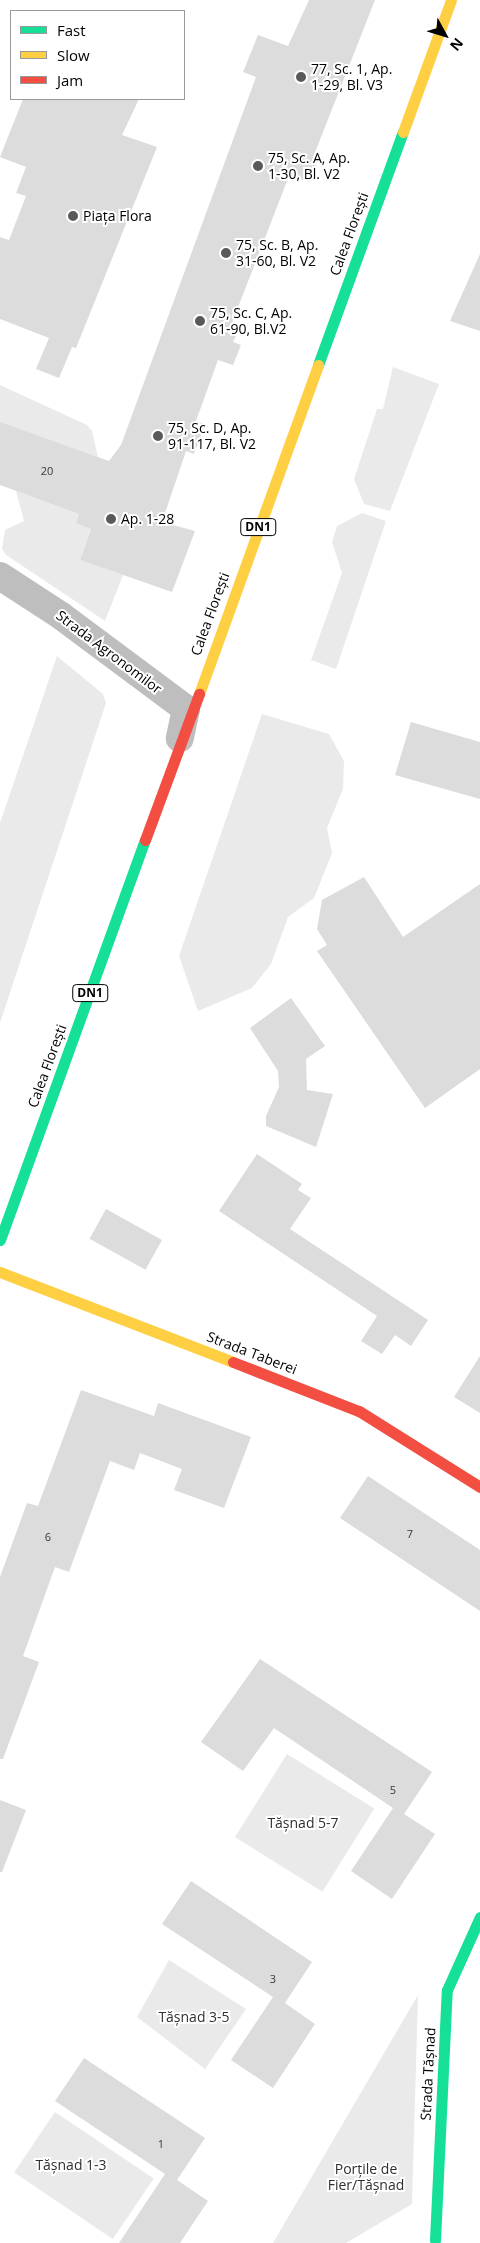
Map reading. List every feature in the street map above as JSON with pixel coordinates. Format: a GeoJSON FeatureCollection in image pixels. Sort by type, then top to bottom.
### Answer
{"type":"FeatureCollection","features":[{"type":"Feature","properties":{"kind":"main road","name":"Calea Florești"},"geometry":{"type":"LineString","coordinates":[[0,1240],[451,0]]}},
{"type":"Feature","properties":{"kind":"main road","name":"Strada Taberei"},"geometry":{"type":"LineString","coordinates":[[0,1272],[359,1410],[480,1487]]}},
{"type":"Feature","properties":{"kind":"main road","name":"Strada Tășnad"},"geometry":{"type":"LineString","coordinates":[[435,2242],[448,1990],[480,1917]]}},
{"type":"Feature","properties":{"kind":"street","name":"Strada Agronomilor"},"geometry":{"type":"LineString","coordinates":[[0,576],[60,615],[186,709],[179,745]]}},
{"type":"Feature","properties":{"kind":"green space"},"geometry":{"type":"Polygon","coordinates":[[[393,367],[439,384],[390,511],[364,504],[354,479],[377,409],[383,409],[393,367]]]}},
{"type":"Feature","properties":{"kind":"green space"},"geometry":{"type":"Polygon","coordinates":[[[0,385],[87,425],[92,431],[98,457],[0,423],[0,385]]]}},
{"type":"Feature","properties":{"kind":"green space"},"geometry":{"type":"Polygon","coordinates":[[[16,491],[79,514],[91,528],[80,560],[123,575],[105,621],[6,555],[2,549],[5,530],[24,521],[16,491]]]}},
{"type":"Feature","properties":{"kind":"green space"},"geometry":{"type":"Polygon","coordinates":[[[362,513],[386,521],[336,669],[311,660],[342,573],[332,542],[337,526],[362,513]]]}},
{"type":"Feature","properties":{"kind":"green space"},"geometry":{"type":"Polygon","coordinates":[[[57,656],[103,694],[106,703],[0,1023],[0,823],[57,656]]]}},
{"type":"Feature","properties":{"kind":"green space"},"geometry":{"type":"Polygon","coordinates":[[[262,714],[329,734],[344,761],[343,789],[327,828],[332,853],[314,898],[288,917],[271,964],[252,988],[198,1011],[179,956],[262,714]]]}},
{"type":"Feature","properties":{"kind":"green space","name":"Tășnad 5-7"},"geometry":{"type":"Polygon","coordinates":[[[287,1754],[374,1809],[322,1892],[235,1837],[287,1754]]]}},
{"type":"Feature","properties":{"kind":"green space","name":"Tășnad 3-5"},"geometry":{"type":"Polygon","coordinates":[[[169,1960],[246,2009],[205,2069],[137,2017],[169,1960]]]}},
{"type":"Feature","properties":{"kind":"green space","name":"Porțile de Fier/Tășnad"},"geometry":{"type":"Polygon","coordinates":[[[418,1995],[412,2204],[346,2243],[273,2243],[418,1995]]]}},
{"type":"Feature","properties":{"kind":"green space","name":"Tășnad 1-3"},"geometry":{"type":"Polygon","coordinates":[[[55,2112],[154,2179],[113,2239],[14,2173],[55,2112]]]}},
{"type":"Feature","properties":{"kind":"building"},"geometry":{"type":"Polygon","coordinates":[[[309,0],[375,0],[312,160],[317,162],[310,182],[289,176],[228,333],[236,336],[233,342],[241,345],[233,365],[218,360],[196,421],[205,424],[194,454],[186,451],[162,522],[195,531],[172,592],[80,560],[91,529],[76,523],[79,514],[0,485],[0,422],[109,461],[121,445],[256,77],[243,72],[258,35],[288,46],[309,0]]]}},
{"type":"Feature","properties":{"kind":"building","name":"Piața Flora"},"geometry":{"type":"Polygon","coordinates":[[[23,100],[139,100],[122,135],[157,147],[76,348],[72,347],[59,378],[36,369],[49,338],[0,319],[0,237],[9,240],[26,196],[16,193],[26,167],[0,157],[23,100]]]}},
{"type":"Feature","properties":{"kind":"building"},"geometry":{"type":"Polygon","coordinates":[[[480,254],[480,331],[450,321],[480,254]]]}},
{"type":"Feature","properties":{"kind":"building"},"geometry":{"type":"Polygon","coordinates":[[[411,722],[480,742],[480,799],[395,775],[411,722]]]}},
{"type":"Feature","properties":{"kind":"building"},"geometry":{"type":"Polygon","coordinates":[[[364,877],[403,937],[480,884],[480,1069],[425,1108],[317,951],[327,945],[317,929],[322,900],[364,877]]]}},
{"type":"Feature","properties":{"kind":"building"},"geometry":{"type":"Polygon","coordinates":[[[291,998],[325,1046],[306,1059],[307,1090],[333,1094],[316,1147],[266,1126],[266,1116],[279,1087],[278,1071],[250,1028],[291,998]]]}},
{"type":"Feature","properties":{"kind":"building"},"geometry":{"type":"Polygon","coordinates":[[[257,1154],[302,1184],[298,1190],[311,1198],[290,1229],[428,1320],[411,1346],[395,1335],[382,1354],[361,1341],[377,1316],[219,1211],[257,1154]]]}},
{"type":"Feature","properties":{"kind":"building"},"geometry":{"type":"Polygon","coordinates":[[[106,1209],[162,1240],[145,1270],[90,1239],[106,1209]]]}},
{"type":"Feature","properties":{"kind":"building"},"geometry":{"type":"Polygon","coordinates":[[[480,1356],[480,1413],[454,1397],[480,1356]]]}},
{"type":"Feature","properties":{"kind":"building"},"geometry":{"type":"Polygon","coordinates":[[[81,1390],[154,1416],[158,1403],[251,1437],[224,1508],[174,1490],[182,1469],[140,1453],[134,1470],[110,1461],[69,1572],[55,1567],[23,1656],[39,1662],[3,1759],[0,1759],[0,1577],[27,1503],[38,1506],[81,1390]]]}},
{"type":"Feature","properties":{"kind":"building"},"geometry":{"type":"Polygon","coordinates":[[[368,1476],[480,1550],[480,1611],[340,1518],[368,1476]]]}},
{"type":"Feature","properties":{"kind":"building"},"geometry":{"type":"Polygon","coordinates":[[[260,1659],[432,1772],[404,1814],[435,1834],[392,1899],[351,1871],[393,1808],[274,1728],[243,1771],[201,1742],[260,1659]]]}},
{"type":"Feature","properties":{"kind":"building"},"geometry":{"type":"Polygon","coordinates":[[[0,1800],[26,1810],[2,1872],[0,1872],[0,1800]]]}},
{"type":"Feature","properties":{"kind":"building"},"geometry":{"type":"Polygon","coordinates":[[[191,1881],[312,1962],[285,2003],[315,2024],[273,2088],[231,2060],[273,1997],[162,1924],[191,1881]]]}},
{"type":"Feature","properties":{"kind":"building"},"geometry":{"type":"Polygon","coordinates":[[[84,2058],[205,2138],[177,2180],[208,2201],[180,2243],[119,2243],[165,2174],[55,2101],[84,2058]]]}},
{"type":"Feature","properties":{"kind":"traffic: fast"},"geometry":{"type":"LineString","coordinates":[[318,365],[403,132]]}},
{"type":"Feature","properties":{"kind":"traffic: fast"},"geometry":{"type":"LineString","coordinates":[[0,1240],[145,840]]}},
{"type":"Feature","properties":{"kind":"traffic: fast"},"geometry":{"type":"LineString","coordinates":[[435,2240],[447,1990],[480,1917]]}},
{"type":"Feature","properties":{"kind":"traffic: slow"},"geometry":{"type":"LineString","coordinates":[[403,132],[451,0]]}},
{"type":"Feature","properties":{"kind":"traffic: slow"},"geometry":{"type":"LineString","coordinates":[[199,694],[318,365]]}},
{"type":"Feature","properties":{"kind":"traffic: slow"},"geometry":{"type":"LineString","coordinates":[[0,1272],[233,1362]]}},
{"type":"Feature","properties":{"kind":"traffic: jam"},"geometry":{"type":"LineString","coordinates":[[145,840],[199,694]]}},
{"type":"Feature","properties":{"kind":"traffic: jam"},"geometry":{"type":"LineString","coordinates":[[233,1362],[359,1411],[480,1487]]}},
{"type":"Feature","properties":{"kind":"place","name":"77, Sc. 1, Ap. 1-29, Bl. V3"},"geometry":{"type":"Point","coordinates":[301,77]}},
{"type":"Feature","properties":{"kind":"place","name":"75, Sc. A, Ap. 1-30, Bl. V2"},"geometry":{"type":"Point","coordinates":[258,166]}},
{"type":"Feature","properties":{"kind":"place","name":"Piața Flora"},"geometry":{"type":"Point","coordinates":[73,216]}},
{"type":"Feature","properties":{"kind":"place","name":"75, Sc. B, Ap. 31-60, Bl. V2"},"geometry":{"type":"Point","coordinates":[226,253]}},
{"type":"Feature","properties":{"kind":"place","name":"75, Sc. C, Ap. 61-90, Bl.V2"},"geometry":{"type":"Point","coordinates":[200,321]}},
{"type":"Feature","properties":{"kind":"place","name":"75, Sc. D, Ap. 91-117, Bl. V2"},"geometry":{"type":"Point","coordinates":[158,436]}},
{"type":"Feature","properties":{"kind":"place","name":"Ap. 1-28"},"geometry":{"type":"Point","coordinates":[111,519]}}]}
